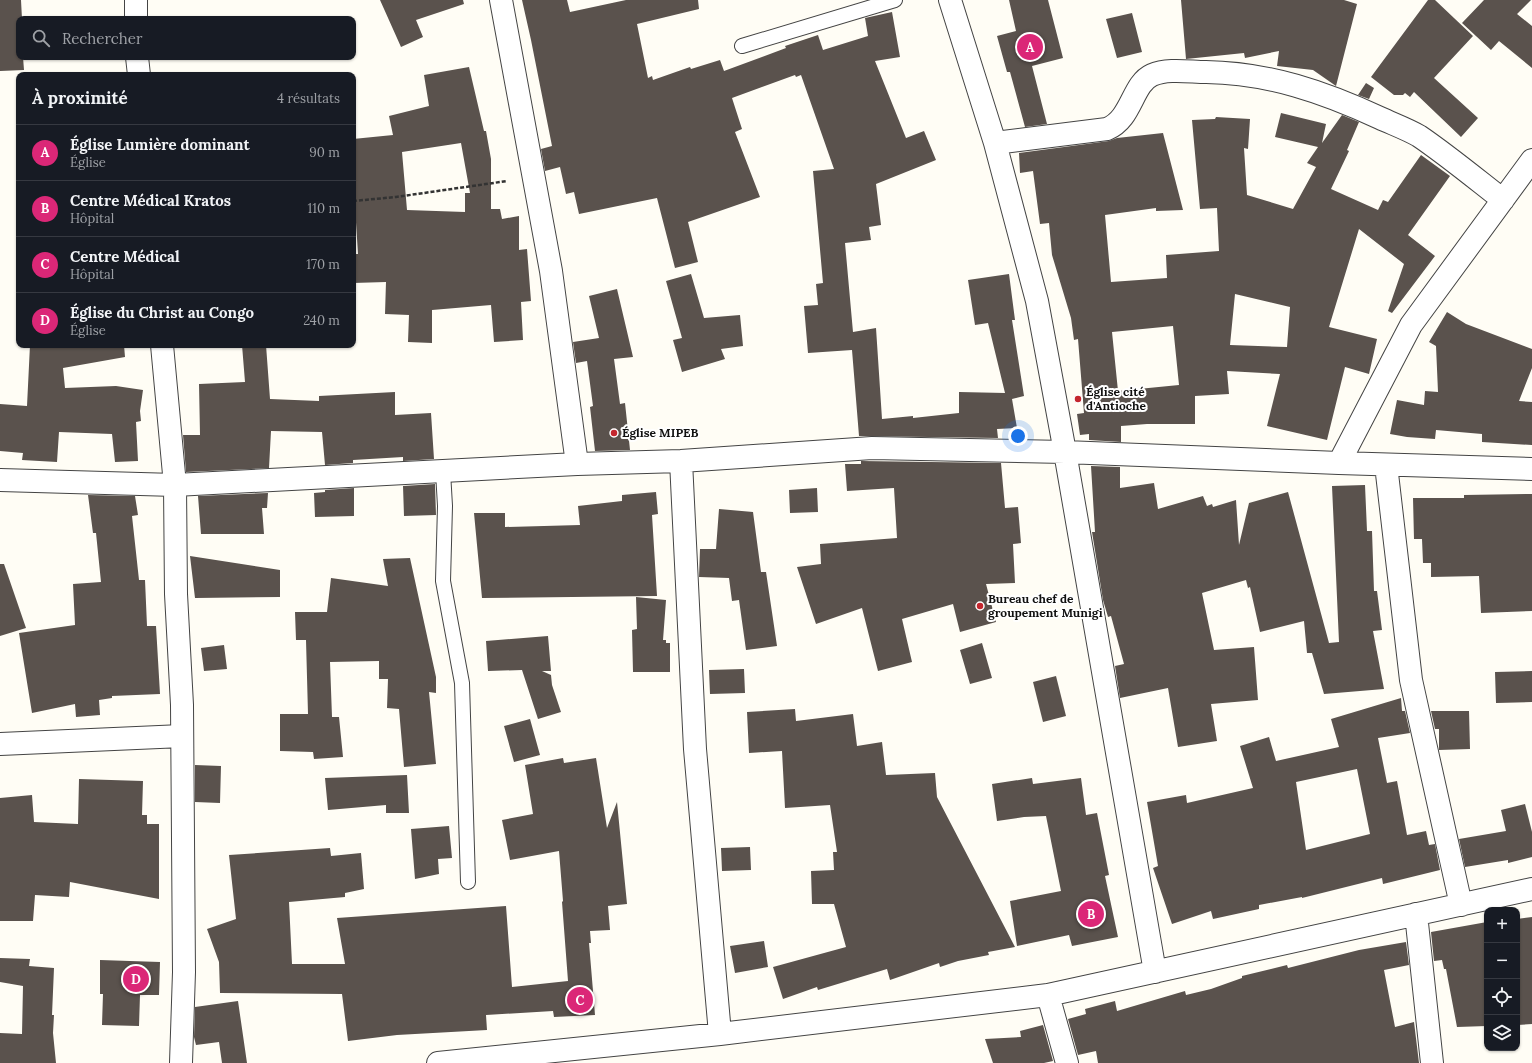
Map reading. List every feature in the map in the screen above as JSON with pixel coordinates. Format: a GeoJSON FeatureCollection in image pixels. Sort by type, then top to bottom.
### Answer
{"type":"FeatureCollection","features":[{"type":"Feature","properties":{"kind":"street"},"geometry":{"type":"LineString","coordinates":[[136,0],[136,16]]}},
{"type":"Feature","properties":{"kind":"street"},"geometry":{"type":"LineString","coordinates":[[501,0],[551,271],[577,464]]}},
{"type":"Feature","properties":{"kind":"street"},"geometry":{"type":"LineString","coordinates":[[950,0],[995,143],[1037,301],[1065,452],[1155,972]]}},
{"type":"Feature","properties":{"kind":"street"},"geometry":{"type":"LineString","coordinates":[[138,60],[139,72]]}},
{"type":"Feature","properties":{"kind":"street"},"geometry":{"type":"LineString","coordinates":[[995,143],[1107,129],[1115,126],[1122,119],[1144,81],[1151,76],[1162,72],[1228,72],[1273,79],[1345,101],[1418,136],[1503,200]]}},
{"type":"Feature","properties":{"kind":"street"},"geometry":{"type":"LineString","coordinates":[[1339,463],[1411,325],[1532,160]]}},
{"type":"Feature","properties":{"kind":"street"},"geometry":{"type":"LineString","coordinates":[[162,348],[175,485],[176,594],[182,736],[184,972],[181,1063]]}},
{"type":"Feature","properties":{"kind":"street"},"geometry":{"type":"LineString","coordinates":[[0,480],[175,485],[577,464],[681,461],[872,448],[1065,452],[1532,469]]}},
{"type":"Feature","properties":{"kind":"street"},"geometry":{"type":"LineString","coordinates":[[681,461],[695,749],[720,1034]]}},
{"type":"Feature","properties":{"kind":"street"},"geometry":{"type":"LineString","coordinates":[[1386,464],[1411,680],[1461,905]]}},
{"type":"Feature","properties":{"kind":"street"},"geometry":{"type":"LineString","coordinates":[[0,744],[182,736]]}},
{"type":"Feature","properties":{"kind":"street"},"geometry":{"type":"LineString","coordinates":[[438,1063],[720,1034],[1048,995],[1532,889]]}},
{"type":"Feature","properties":{"kind":"street"},"geometry":{"type":"LineString","coordinates":[[1416,914],[1432,1063]]}},
{"type":"Feature","properties":{"kind":"street"},"geometry":{"type":"LineString","coordinates":[[1048,995],[1067,1063]]}},
{"type":"Feature","properties":{"kind":"lane"},"geometry":{"type":"LineString","coordinates":[[742,46],[895,0]]}},
{"type":"Feature","properties":{"kind":"lane"},"geometry":{"type":"LineString","coordinates":[[443,472],[445,506],[443,581],[462,683],[468,882]]}},
{"type":"Feature","properties":{"kind":"path"},"geometry":{"type":"LineString","coordinates":[[356,201],[396,197],[534,176]]}},
{"type":"Feature","properties":{"kind":"building"},"geometry":{"type":"Polygon","coordinates":[[[0,0],[21,0],[22,16],[16,16],[16,60],[23,60],[24,70],[0,71],[0,0]]]}},
{"type":"Feature","properties":{"kind":"building"},"geometry":{"type":"Polygon","coordinates":[[[380,0],[463,0],[464,4],[416,20],[423,37],[401,47],[380,0]]]}},
{"type":"Feature","properties":{"kind":"building"},"geometry":{"type":"Polygon","coordinates":[[[522,0],[567,0],[570,12],[626,0],[698,0],[699,9],[637,24],[648,78],[652,76],[653,80],[690,67],[691,69],[720,60],[724,71],[786,48],[785,46],[818,35],[823,50],[868,36],[865,18],[892,12],[900,57],[875,61],[906,138],[924,131],[936,160],[876,184],[881,225],[869,227],[871,240],[845,243],[853,332],[876,328],[882,419],[913,416],[913,418],[959,413],[959,392],[1005,393],[988,323],[975,325],[968,280],[1009,274],[1015,320],[1012,320],[1024,396],[1012,399],[1017,428],[997,429],[998,438],[859,436],[852,350],[808,353],[804,306],[818,305],[816,284],[823,283],[813,171],[834,169],[801,75],[796,77],[795,75],[732,98],[742,129],[735,132],[760,197],[688,222],[698,262],[675,268],[657,198],[579,214],[574,192],[566,194],[560,167],[545,171],[541,149],[552,146],[522,0]]]}},
{"type":"Feature","properties":{"kind":"building"},"geometry":{"type":"Polygon","coordinates":[[[1009,0],[1048,0],[1063,58],[1032,66],[1047,124],[1025,127],[1010,72],[1007,72],[997,36],[1016,31],[1009,0]]]}},
{"type":"Feature","properties":{"kind":"building"},"geometry":{"type":"Polygon","coordinates":[[[1181,0],[1344,0],[1357,4],[1336,86],[1313,70],[1277,66],[1279,51],[1245,58],[1244,53],[1186,59],[1181,0]]]}},
{"type":"Feature","properties":{"kind":"building"},"geometry":{"type":"Polygon","coordinates":[[[1428,0],[1435,0],[1473,36],[1434,78],[1478,118],[1461,137],[1414,92],[1410,97],[1405,93],[1403,95],[1394,95],[1371,77],[1428,0]]]}},
{"type":"Feature","properties":{"kind":"building"},"geometry":{"type":"Polygon","coordinates":[[[1484,0],[1531,0],[1517,14],[1532,26],[1532,68],[1499,41],[1491,50],[1462,23],[1484,0]]]}},
{"type":"Feature","properties":{"kind":"building"},"geometry":{"type":"Polygon","coordinates":[[[1132,13],[1142,52],[1117,58],[1106,19],[1132,13]]]}},
{"type":"Feature","properties":{"kind":"building"},"geometry":{"type":"Polygon","coordinates":[[[469,67],[484,131],[486,131],[491,159],[491,209],[500,209],[502,219],[519,216],[519,250],[527,249],[531,301],[521,302],[523,340],[494,342],[491,305],[432,310],[432,343],[408,342],[409,315],[385,314],[386,282],[356,283],[356,254],[358,254],[356,222],[356,139],[393,135],[389,116],[429,106],[424,75],[469,67]],[[461,143],[402,152],[407,210],[465,212],[465,193],[470,193],[461,143]]]}},
{"type":"Feature","properties":{"kind":"building"},"geometry":{"type":"Polygon","coordinates":[[[1366,83],[1374,88],[1369,99],[1358,95],[1366,83]]]}},
{"type":"Feature","properties":{"kind":"building"},"geometry":{"type":"Polygon","coordinates":[[[1281,113],[1326,124],[1322,143],[1342,115],[1359,122],[1347,150],[1349,151],[1331,189],[1378,210],[1383,200],[1388,202],[1421,155],[1450,176],[1408,235],[1435,256],[1392,313],[1388,311],[1404,264],[1359,229],[1329,327],[1377,339],[1369,374],[1345,367],[1327,440],[1267,426],[1280,374],[1227,371],[1229,394],[1195,396],[1195,424],[1147,424],[1121,426],[1121,442],[1089,440],[1089,434],[1080,435],[1077,414],[1084,413],[1078,339],[1074,340],[1071,318],[1052,255],[1049,223],[1040,224],[1033,171],[1020,173],[1019,153],[1109,141],[1117,138],[1163,133],[1183,210],[1156,211],[1156,208],[1105,215],[1111,282],[1167,278],[1166,255],[1219,251],[1217,208],[1200,209],[1192,120],[1215,119],[1216,117],[1250,119],[1248,149],[1244,148],[1247,195],[1293,209],[1316,167],[1307,163],[1318,147],[1275,137],[1281,113]],[[1235,294],[1230,345],[1287,347],[1290,307],[1235,294]],[[1173,326],[1112,332],[1118,391],[1179,385],[1173,326]]]}},
{"type":"Feature","properties":{"kind":"building"},"geometry":{"type":"Polygon","coordinates":[[[691,274],[704,318],[740,315],[743,346],[721,349],[725,359],[682,372],[673,340],[682,338],[666,281],[691,274]]]}},
{"type":"Feature","properties":{"kind":"building"},"geometry":{"type":"Polygon","coordinates":[[[617,289],[633,357],[614,359],[620,404],[625,403],[630,450],[595,451],[590,407],[593,406],[587,361],[576,363],[573,342],[599,338],[589,296],[617,289]]]}},
{"type":"Feature","properties":{"kind":"building"},"geometry":{"type":"Polygon","coordinates":[[[1447,312],[1466,324],[1532,349],[1532,368],[1519,401],[1532,402],[1532,445],[1482,442],[1482,434],[1436,430],[1435,439],[1390,434],[1397,400],[1424,405],[1425,391],[1438,392],[1436,346],[1429,342],[1447,312]]]}},
{"type":"Feature","properties":{"kind":"building"},"geometry":{"type":"Polygon","coordinates":[[[30,348],[124,348],[125,357],[63,368],[65,388],[116,386],[143,390],[140,411],[141,421],[136,422],[138,461],[115,462],[112,434],[59,432],[57,462],[22,460],[23,453],[0,451],[0,404],[27,406],[30,348]]]}},
{"type":"Feature","properties":{"kind":"building"},"geometry":{"type":"Polygon","coordinates":[[[242,348],[266,348],[270,399],[319,401],[319,396],[395,392],[395,415],[431,413],[434,459],[403,461],[403,457],[353,460],[353,463],[325,465],[322,432],[271,431],[269,468],[186,472],[183,435],[200,435],[199,384],[245,382],[242,348]]]}},
{"type":"Feature","properties":{"kind":"building"},"geometry":{"type":"Polygon","coordinates":[[[861,461],[1001,463],[1005,508],[1018,507],[1021,543],[1013,544],[1015,583],[986,584],[996,622],[960,632],[953,604],[902,619],[912,662],[878,671],[862,608],[816,624],[797,567],[821,564],[820,544],[897,538],[894,488],[847,491],[845,464],[861,464],[861,461]]]}},
{"type":"Feature","properties":{"kind":"building"},"geometry":{"type":"Polygon","coordinates":[[[1091,466],[1120,467],[1120,488],[1154,483],[1158,509],[1203,496],[1207,506],[1212,504],[1213,507],[1236,500],[1239,545],[1249,503],[1288,492],[1329,643],[1339,642],[1332,486],[1365,485],[1367,531],[1372,531],[1374,591],[1377,591],[1382,630],[1373,631],[1384,689],[1324,694],[1312,653],[1307,653],[1304,621],[1260,632],[1250,587],[1248,588],[1246,580],[1202,593],[1214,650],[1254,647],[1258,700],[1211,704],[1217,741],[1178,747],[1168,688],[1120,698],[1115,666],[1124,664],[1111,616],[1108,617],[1103,600],[1092,532],[1095,532],[1091,466]]]}},
{"type":"Feature","properties":{"kind":"building"},"geometry":{"type":"Polygon","coordinates":[[[435,484],[436,515],[404,516],[403,486],[435,484]]]}},
{"type":"Feature","properties":{"kind":"building"},"geometry":{"type":"Polygon","coordinates":[[[354,488],[354,516],[315,517],[314,493],[325,492],[325,490],[354,488]]]}},
{"type":"Feature","properties":{"kind":"building"},"geometry":{"type":"Polygon","coordinates":[[[817,488],[818,512],[790,513],[789,490],[817,488]]]}},
{"type":"Feature","properties":{"kind":"building"},"geometry":{"type":"Polygon","coordinates":[[[656,492],[658,514],[652,515],[657,596],[482,598],[474,513],[505,513],[505,527],[580,525],[578,506],[622,501],[622,495],[656,492]]]}},
{"type":"Feature","properties":{"kind":"building"},"geometry":{"type":"Polygon","coordinates":[[[268,493],[267,508],[262,508],[264,534],[201,534],[198,496],[268,493]]]}},
{"type":"Feature","properties":{"kind":"building"},"geometry":{"type":"Polygon","coordinates":[[[1532,494],[1532,611],[1481,613],[1479,576],[1431,577],[1431,563],[1423,563],[1422,539],[1414,539],[1413,498],[1464,498],[1464,495],[1532,494]]]}},
{"type":"Feature","properties":{"kind":"building"},"geometry":{"type":"Polygon","coordinates":[[[88,495],[135,496],[138,515],[132,516],[139,580],[145,580],[147,626],[156,626],[160,694],[112,696],[112,698],[99,700],[100,715],[76,717],[75,704],[32,713],[19,633],[75,625],[73,584],[101,582],[96,533],[93,533],[88,495]]]}},
{"type":"Feature","properties":{"kind":"building"},"geometry":{"type":"Polygon","coordinates":[[[719,509],[753,512],[761,572],[766,572],[777,646],[746,650],[739,600],[732,601],[729,578],[699,577],[700,549],[716,549],[719,509]]]}},
{"type":"Feature","properties":{"kind":"building"},"geometry":{"type":"Polygon","coordinates":[[[190,556],[280,570],[280,597],[195,598],[190,556]]]}},
{"type":"Feature","properties":{"kind":"building"},"geometry":{"type":"Polygon","coordinates":[[[410,558],[436,677],[436,693],[429,692],[436,764],[404,767],[399,709],[387,708],[388,679],[379,679],[379,661],[330,662],[332,717],[339,717],[343,757],[314,759],[313,752],[280,751],[280,714],[308,714],[306,640],[296,640],[295,612],[327,612],[331,578],[388,586],[383,559],[410,558]]]}},
{"type":"Feature","properties":{"kind":"building"},"geometry":{"type":"Polygon","coordinates":[[[0,564],[4,564],[26,628],[0,636],[0,564]]]}},
{"type":"Feature","properties":{"kind":"building"},"geometry":{"type":"Polygon","coordinates":[[[636,597],[666,600],[663,640],[666,640],[666,643],[670,643],[670,672],[633,672],[632,630],[637,629],[636,597]]]}},
{"type":"Feature","properties":{"kind":"building"},"geometry":{"type":"Polygon","coordinates":[[[548,636],[551,671],[542,671],[551,675],[552,685],[561,712],[538,719],[522,670],[488,671],[486,641],[548,636]]]}},
{"type":"Feature","properties":{"kind":"building"},"geometry":{"type":"Polygon","coordinates":[[[982,643],[992,678],[970,684],[960,650],[982,643]]]}},
{"type":"Feature","properties":{"kind":"building"},"geometry":{"type":"Polygon","coordinates":[[[224,645],[227,669],[204,671],[201,648],[224,645]]]}},
{"type":"Feature","properties":{"kind":"building"},"geometry":{"type":"Polygon","coordinates":[[[744,669],[745,693],[710,694],[709,670],[744,669]]]}},
{"type":"Feature","properties":{"kind":"building"},"geometry":{"type":"Polygon","coordinates":[[[1532,671],[1532,702],[1496,703],[1495,672],[1532,671]]]}},
{"type":"Feature","properties":{"kind":"building"},"geometry":{"type":"Polygon","coordinates":[[[1056,676],[1066,716],[1043,722],[1033,682],[1056,676]]]}},
{"type":"Feature","properties":{"kind":"building"},"geometry":{"type":"Polygon","coordinates":[[[1401,698],[1402,711],[1405,711],[1410,733],[1378,738],[1387,783],[1397,781],[1407,835],[1426,831],[1429,845],[1435,844],[1440,870],[1383,884],[1382,878],[1302,898],[1259,905],[1259,909],[1213,919],[1211,911],[1172,924],[1153,868],[1158,866],[1147,802],[1186,795],[1187,803],[1253,788],[1240,746],[1269,737],[1276,761],[1339,747],[1331,719],[1401,698]],[[1357,769],[1296,782],[1306,850],[1370,834],[1357,769]]]}},
{"type":"Feature","properties":{"kind":"building"},"geometry":{"type":"Polygon","coordinates":[[[795,709],[796,721],[853,714],[857,746],[882,742],[886,775],[935,773],[937,797],[1015,947],[988,952],[989,955],[958,961],[940,967],[939,963],[890,980],[887,969],[818,990],[817,987],[783,999],[773,967],[846,947],[834,904],[812,904],[811,871],[834,870],[833,852],[837,852],[830,805],[785,808],[782,751],[749,753],[747,712],[795,709]]]}},
{"type":"Feature","properties":{"kind":"building"},"geometry":{"type":"Polygon","coordinates":[[[1431,711],[1469,711],[1470,749],[1439,750],[1439,729],[1435,729],[1431,711]]]}},
{"type":"Feature","properties":{"kind":"building"},"geometry":{"type":"Polygon","coordinates":[[[530,719],[540,755],[514,762],[504,726],[530,719]]]}},
{"type":"Feature","properties":{"kind":"building"},"geometry":{"type":"Polygon","coordinates":[[[563,758],[564,763],[596,758],[607,828],[617,802],[627,904],[608,906],[610,930],[590,931],[591,943],[589,943],[595,1015],[554,1017],[553,1011],[486,1015],[487,1030],[397,1035],[348,1041],[342,994],[220,993],[219,962],[207,929],[236,919],[229,855],[330,848],[331,856],[361,853],[364,889],[345,893],[345,897],[289,902],[292,964],[345,964],[337,918],[506,906],[512,987],[568,981],[559,851],[510,860],[502,820],[533,814],[525,765],[563,758]]]}},
{"type":"Feature","properties":{"kind":"building"},"geometry":{"type":"Polygon","coordinates":[[[195,765],[221,766],[220,803],[195,802],[195,765]]]}},
{"type":"Feature","properties":{"kind":"building"},"geometry":{"type":"Polygon","coordinates":[[[407,775],[409,813],[386,813],[386,805],[328,810],[325,778],[407,775]]]}},
{"type":"Feature","properties":{"kind":"building"},"geometry":{"type":"Polygon","coordinates":[[[1032,778],[1033,784],[1081,778],[1086,815],[1097,813],[1109,875],[1105,876],[1118,937],[1072,946],[1069,935],[1017,946],[1010,901],[1061,891],[1046,816],[1024,817],[997,821],[992,784],[1032,778]]]}},
{"type":"Feature","properties":{"kind":"building"},"geometry":{"type":"Polygon","coordinates":[[[79,779],[143,781],[142,815],[147,815],[147,824],[159,824],[159,899],[70,882],[69,897],[35,895],[33,921],[0,921],[0,798],[32,795],[34,822],[78,824],[79,779]]]}},
{"type":"Feature","properties":{"kind":"building"},"geometry":{"type":"Polygon","coordinates":[[[1525,804],[1532,832],[1532,857],[1508,863],[1508,860],[1465,867],[1459,839],[1506,831],[1501,810],[1525,804]]]}},
{"type":"Feature","properties":{"kind":"building"},"geometry":{"type":"Polygon","coordinates":[[[449,826],[452,858],[438,859],[439,874],[415,879],[411,829],[449,826]]]}},
{"type":"Feature","properties":{"kind":"building"},"geometry":{"type":"Polygon","coordinates":[[[750,847],[751,870],[722,871],[721,848],[750,847]]]}},
{"type":"Feature","properties":{"kind":"building"},"geometry":{"type":"Polygon","coordinates":[[[1532,917],[1532,1024],[1520,1025],[1520,943],[1520,919],[1532,917]]]}},
{"type":"Feature","properties":{"kind":"building"},"geometry":{"type":"Polygon","coordinates":[[[1484,923],[1484,1026],[1457,1027],[1446,969],[1444,969],[1442,960],[1434,961],[1431,932],[1484,923]]]}},
{"type":"Feature","properties":{"kind":"building"},"geometry":{"type":"Polygon","coordinates":[[[764,941],[768,967],[735,973],[730,946],[764,941]]]}},
{"type":"Feature","properties":{"kind":"building"},"geometry":{"type":"Polygon","coordinates":[[[1406,942],[1409,965],[1384,970],[1395,1027],[1414,1022],[1419,1063],[1098,1063],[1096,1051],[1078,1055],[1068,1019],[1086,1014],[1085,1009],[1115,1001],[1117,1011],[1185,991],[1186,995],[1211,989],[1242,978],[1242,976],[1287,965],[1288,968],[1359,950],[1406,942]]]}},
{"type":"Feature","properties":{"kind":"building"},"geometry":{"type":"Polygon","coordinates":[[[0,958],[30,959],[29,966],[54,968],[52,1015],[54,1015],[53,1033],[56,1063],[0,1063],[0,1033],[22,1034],[23,986],[0,982],[0,958]]]}},
{"type":"Feature","properties":{"kind":"building"},"geometry":{"type":"Polygon","coordinates":[[[100,960],[160,962],[159,995],[140,995],[139,1026],[102,1025],[103,994],[100,994],[100,960]]]}},
{"type":"Feature","properties":{"kind":"building"},"geometry":{"type":"Polygon","coordinates":[[[238,1001],[247,1063],[222,1063],[219,1042],[196,1045],[194,1037],[195,1007],[238,1001]]]}},
{"type":"Feature","properties":{"kind":"building"},"geometry":{"type":"Polygon","coordinates":[[[1043,1025],[1053,1061],[1044,1063],[993,1063],[985,1039],[1021,1037],[1020,1031],[1043,1025]]]}},
{"type":"Feature","properties":{"kind":"place","name":"Église Lumière dominant"},"geometry":{"type":"Point","coordinates":[1030,47]}},
{"type":"Feature","properties":{"kind":"place","name":"Église cité d'Antioche"},"geometry":{"type":"Point","coordinates":[1078,399]}},
{"type":"Feature","properties":{"kind":"place","name":"Église MIPEB"},"geometry":{"type":"Point","coordinates":[614,433]}},
{"type":"Feature","properties":{"kind":"place","name":"Bureau chef de groupement Munigi"},"geometry":{"type":"Point","coordinates":[980,606]}},
{"type":"Feature","properties":{"kind":"place","name":"Centre Médical Kratos"},"geometry":{"type":"Point","coordinates":[1091,914]}},
{"type":"Feature","properties":{"kind":"place","name":"Église du Christ au Congo"},"geometry":{"type":"Point","coordinates":[136,979]}},
{"type":"Feature","properties":{"kind":"place","name":"Centre Médical"},"geometry":{"type":"Point","coordinates":[580,1000]}}]}
